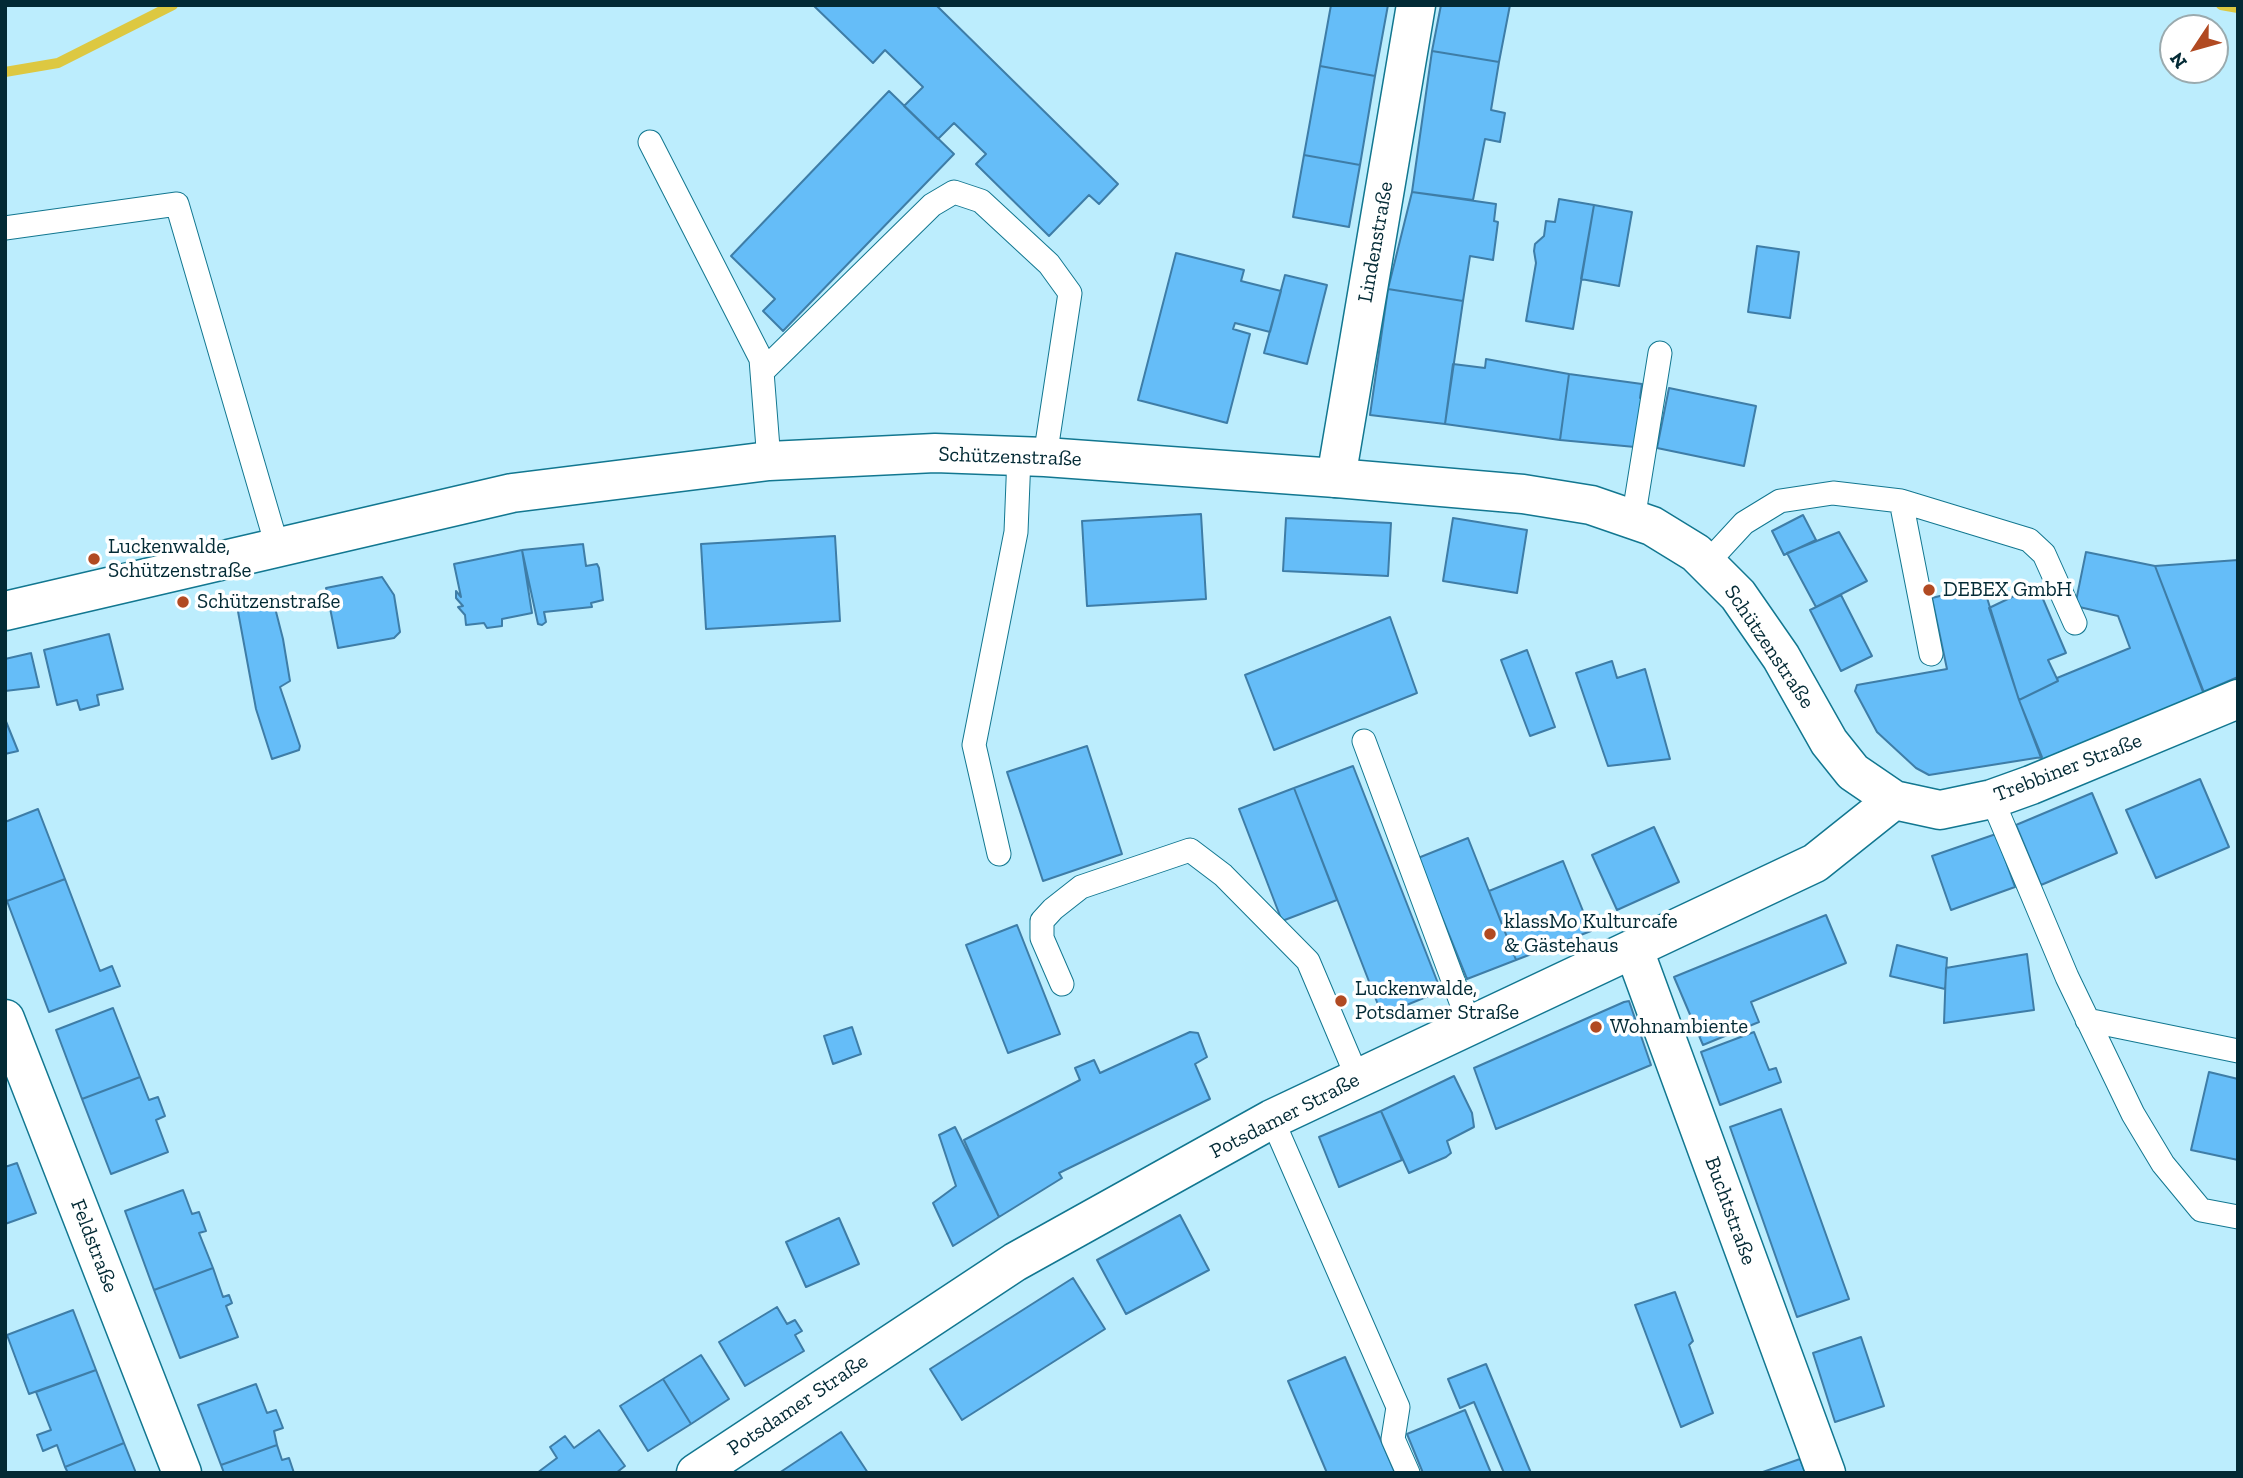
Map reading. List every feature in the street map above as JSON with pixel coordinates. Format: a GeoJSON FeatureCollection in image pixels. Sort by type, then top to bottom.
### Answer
{"type":"FeatureCollection","features":[{"type":"Feature","properties":{"kind":"street","name":"Lindenstraße"},"geometry":{"type":"LineString","coordinates":[[1336,478],[1416,5]]}},
{"type":"Feature","properties":{"kind":"street","name":"Schützenstraße"},"geometry":{"type":"LineString","coordinates":[[5,611],[512,493],[769,461],[935,453],[1032,457],[1523,494],[1591,506],[1652,526],[1708,562],[1738,595],[1767,636],[1829,742],[1853,772],[1894,800]]}},
{"type":"Feature","properties":{"kind":"street","name":"Trebbiner Straße"},"geometry":{"type":"LineString","coordinates":[[1894,800],[1940,810],[1992,799],[2238,699]]}},
{"type":"Feature","properties":{"kind":"street","name":"Potsdamer Straße"},"geometry":{"type":"LineString","coordinates":[[696,1473],[1015,1262],[1272,1119],[1815,863],[1894,800]]}},
{"type":"Feature","properties":{"kind":"street","name":"Buchtstraße"},"geometry":{"type":"LineString","coordinates":[[1634,950],[1826,1473]]}},
{"type":"Feature","properties":{"kind":"street","name":"Feldstraße"},"geometry":{"type":"LineString","coordinates":[[5,1019],[182,1473]]}},
{"type":"Feature","properties":{"kind":"lane"},"geometry":{"type":"LineString","coordinates":[[650,142],[761,359],[764,370],[769,461]]}},
{"type":"Feature","properties":{"kind":"lane"},"geometry":{"type":"LineString","coordinates":[[764,370],[932,205],[954,192],[981,201],[1049,264],[1070,293],[1032,457],[974,745],[999,854]]}},
{"type":"Feature","properties":{"kind":"lane"},"geometry":{"type":"LineString","coordinates":[[5,228],[177,204],[277,546]]}},
{"type":"Feature","properties":{"kind":"lane"},"geometry":{"type":"LineString","coordinates":[[1633,520],[1660,353]]}},
{"type":"Feature","properties":{"kind":"lane"},"geometry":{"type":"LineString","coordinates":[[1708,562],[1744,523],[1780,501],[1833,493],[1900,501],[2029,540],[2045,554],[2075,623]]}},
{"type":"Feature","properties":{"kind":"lane"},"geometry":{"type":"LineString","coordinates":[[1900,501],[1931,654]]}},
{"type":"Feature","properties":{"kind":"lane"},"geometry":{"type":"LineString","coordinates":[[1364,741],[1470,1027]]}},
{"type":"Feature","properties":{"kind":"lane"},"geometry":{"type":"LineString","coordinates":[[1992,799],[2067,977],[2133,1114],[2163,1164],[2201,1210],[2238,1217]]}},
{"type":"Feature","properties":{"kind":"lane"},"geometry":{"type":"LineString","coordinates":[[1062,984],[1042,938],[1042,921],[1053,908],[1081,887],[1190,850],[1223,875],[1308,961],[1358,1079]]}},
{"type":"Feature","properties":{"kind":"lane"},"geometry":{"type":"LineString","coordinates":[[2087,1020],[2238,1051]]}},
{"type":"Feature","properties":{"kind":"lane"},"geometry":{"type":"LineString","coordinates":[[1272,1119],[1398,1407],[1394,1439],[1408,1473]]}},
{"type":"Feature","properties":{"kind":"building"},"geometry":{"type":"Polygon","coordinates":[[[813,5],[936,5],[1118,184],[1099,204],[1089,195],[1049,236],[976,164],[986,154],[954,123],[938,139],[904,106],[923,87],[885,50],[873,63],[813,5]]]}},
{"type":"Feature","properties":{"kind":"building"},"geometry":{"type":"Polygon","coordinates":[[[1331,5],[1388,5],[1375,76],[1320,66],[1331,5]]]}},
{"type":"Feature","properties":{"kind":"building"},"geometry":{"type":"Polygon","coordinates":[[[1441,5],[1510,5],[1499,62],[1432,51],[1441,5]]]}},
{"type":"Feature","properties":{"kind":"building"},"geometry":{"type":"Polygon","coordinates":[[[1432,51],[1499,62],[1491,110],[1505,113],[1500,142],[1485,139],[1473,200],[1412,192],[1432,51]]]}},
{"type":"Feature","properties":{"kind":"building"},"geometry":{"type":"Polygon","coordinates":[[[1320,66],[1375,76],[1360,165],[1304,155],[1320,66]]]}},
{"type":"Feature","properties":{"kind":"building"},"geometry":{"type":"Polygon","coordinates":[[[889,91],[954,154],[783,331],[763,311],[775,299],[731,256],[889,91]]]}},
{"type":"Feature","properties":{"kind":"building"},"geometry":{"type":"Polygon","coordinates":[[[1304,155],[1360,165],[1349,227],[1293,217],[1304,155]]]}},
{"type":"Feature","properties":{"kind":"building"},"geometry":{"type":"Polygon","coordinates":[[[1412,192],[1496,204],[1494,221],[1498,222],[1493,260],[1470,256],[1463,301],[1388,289],[1412,192]]]}},
{"type":"Feature","properties":{"kind":"building"},"geometry":{"type":"Polygon","coordinates":[[[1559,199],[1594,205],[1573,329],[1526,321],[1536,263],[1535,244],[1544,236],[1546,221],[1555,222],[1559,199]]]}},
{"type":"Feature","properties":{"kind":"building"},"geometry":{"type":"Polygon","coordinates":[[[1594,205],[1632,212],[1619,286],[1581,279],[1594,205]]]}},
{"type":"Feature","properties":{"kind":"building"},"geometry":{"type":"Polygon","coordinates":[[[1757,246],[1799,252],[1790,318],[1748,312],[1757,246]]]}},
{"type":"Feature","properties":{"kind":"building"},"geometry":{"type":"Polygon","coordinates":[[[1176,253],[1244,270],[1241,281],[1281,291],[1270,332],[1235,323],[1233,329],[1250,334],[1227,423],[1138,400],[1176,253]]]}},
{"type":"Feature","properties":{"kind":"building"},"geometry":{"type":"Polygon","coordinates":[[[1285,275],[1327,285],[1307,364],[1264,353],[1285,275]]]}},
{"type":"Feature","properties":{"kind":"building"},"geometry":{"type":"Polygon","coordinates":[[[1388,289],[1463,301],[1445,424],[1370,415],[1388,289]]]}},
{"type":"Feature","properties":{"kind":"building"},"geometry":{"type":"Polygon","coordinates":[[[1486,359],[1569,374],[1560,440],[1445,424],[1453,364],[1485,368],[1486,359]]]}},
{"type":"Feature","properties":{"kind":"building"},"geometry":{"type":"Polygon","coordinates":[[[1569,374],[1642,384],[1640,398],[1651,399],[1635,447],[1560,440],[1569,374]]]}},
{"type":"Feature","properties":{"kind":"building"},"geometry":{"type":"Polygon","coordinates":[[[1669,388],[1756,406],[1744,466],[1657,448],[1669,388]]]}},
{"type":"Feature","properties":{"kind":"building"},"geometry":{"type":"Polygon","coordinates":[[[1201,514],[1206,599],[1087,606],[1082,521],[1201,514]]]}},
{"type":"Feature","properties":{"kind":"building"},"geometry":{"type":"Polygon","coordinates":[[[1803,515],[1816,540],[1784,555],[1772,531],[1803,515]]]}},
{"type":"Feature","properties":{"kind":"building"},"geometry":{"type":"Polygon","coordinates":[[[1286,518],[1391,523],[1388,576],[1283,571],[1286,518]]]}},
{"type":"Feature","properties":{"kind":"building"},"geometry":{"type":"Polygon","coordinates":[[[1453,518],[1527,530],[1517,593],[1443,581],[1453,518]]]}},
{"type":"Feature","properties":{"kind":"building"},"geometry":{"type":"Polygon","coordinates":[[[1839,532],[1867,581],[1816,607],[1787,553],[1839,532]]]}},
{"type":"Feature","properties":{"kind":"building"},"geometry":{"type":"Polygon","coordinates":[[[835,536],[840,621],[706,629],[701,544],[835,536]]]}},
{"type":"Feature","properties":{"kind":"building"},"geometry":{"type":"Polygon","coordinates":[[[583,544],[586,566],[597,564],[599,568],[603,600],[591,603],[592,607],[544,612],[546,622],[538,624],[522,550],[583,544]]]}},
{"type":"Feature","properties":{"kind":"building"},"geometry":{"type":"Polygon","coordinates":[[[522,550],[532,613],[502,619],[502,626],[487,628],[484,623],[466,625],[465,615],[458,607],[463,606],[456,598],[456,591],[461,597],[454,564],[522,550]]]}},
{"type":"Feature","properties":{"kind":"building"},"geometry":{"type":"Polygon","coordinates":[[[2086,552],[2155,566],[2205,695],[2043,763],[2019,700],[2058,681],[2057,678],[2130,648],[2118,616],[2075,606],[2086,552]]]}},
{"type":"Feature","properties":{"kind":"building"},"geometry":{"type":"Polygon","coordinates":[[[2238,560],[2238,677],[2203,692],[2155,566],[2238,560]]]}},
{"type":"Feature","properties":{"kind":"building"},"geometry":{"type":"Polygon","coordinates":[[[382,577],[394,595],[400,632],[394,638],[338,648],[326,588],[382,577]]]}},
{"type":"Feature","properties":{"kind":"building"},"geometry":{"type":"Polygon","coordinates":[[[1983,585],[2019,700],[2042,757],[1929,775],[1916,768],[1877,732],[1855,691],[1857,685],[1947,669],[1932,598],[1983,585]]]}},
{"type":"Feature","properties":{"kind":"building"},"geometry":{"type":"Polygon","coordinates":[[[2037,585],[2066,653],[2048,660],[2058,681],[2019,700],[1989,608],[2037,585]]]}},
{"type":"Feature","properties":{"kind":"building"},"geometry":{"type":"Polygon","coordinates":[[[1841,595],[1872,656],[1841,671],[1810,610],[1841,595]]]}},
{"type":"Feature","properties":{"kind":"building"},"geometry":{"type":"Polygon","coordinates":[[[273,600],[290,681],[280,687],[300,746],[299,750],[272,759],[256,709],[237,606],[273,600]]]}},
{"type":"Feature","properties":{"kind":"building"},"geometry":{"type":"Polygon","coordinates":[[[1390,617],[1417,693],[1274,750],[1245,675],[1390,617]]]}},
{"type":"Feature","properties":{"kind":"building"},"geometry":{"type":"Polygon","coordinates":[[[109,634],[123,689],[97,695],[99,705],[80,710],[77,700],[57,705],[44,650],[109,634]]]}},
{"type":"Feature","properties":{"kind":"building"},"geometry":{"type":"Polygon","coordinates":[[[1527,650],[1555,727],[1530,736],[1501,660],[1527,650]]]}},
{"type":"Feature","properties":{"kind":"building"},"geometry":{"type":"Polygon","coordinates":[[[31,653],[39,687],[5,691],[5,659],[31,653]]]}},
{"type":"Feature","properties":{"kind":"building"},"geometry":{"type":"Polygon","coordinates":[[[1612,661],[1617,678],[1645,669],[1670,759],[1608,766],[1576,673],[1612,661]]]}},
{"type":"Feature","properties":{"kind":"building"},"geometry":{"type":"Polygon","coordinates":[[[5,719],[18,751],[5,754],[5,719]]]}},
{"type":"Feature","properties":{"kind":"building"},"geometry":{"type":"Polygon","coordinates":[[[1087,746],[1122,854],[1043,881],[1007,772],[1087,746]]]}},
{"type":"Feature","properties":{"kind":"building"},"geometry":{"type":"Polygon","coordinates":[[[1353,766],[1441,991],[1382,1015],[1294,788],[1353,766]]]}},
{"type":"Feature","properties":{"kind":"building"},"geometry":{"type":"Polygon","coordinates":[[[2200,779],[2229,847],[2156,878],[2126,810],[2200,779]]]}},
{"type":"Feature","properties":{"kind":"building"},"geometry":{"type":"Polygon","coordinates":[[[1294,788],[1337,900],[1282,921],[1239,809],[1294,788]]]}},
{"type":"Feature","properties":{"kind":"building"},"geometry":{"type":"Polygon","coordinates":[[[2092,793],[2117,853],[2041,885],[2016,825],[2092,793]]]}},
{"type":"Feature","properties":{"kind":"building"},"geometry":{"type":"Polygon","coordinates":[[[38,809],[65,879],[7,901],[5,822],[38,809]]]}},
{"type":"Feature","properties":{"kind":"building"},"geometry":{"type":"Polygon","coordinates":[[[1654,827],[1679,882],[1617,910],[1592,855],[1654,827]]]}},
{"type":"Feature","properties":{"kind":"building"},"geometry":{"type":"Polygon","coordinates":[[[1996,834],[2015,887],[1951,910],[1932,856],[1996,834]]]}},
{"type":"Feature","properties":{"kind":"building"},"geometry":{"type":"Polygon","coordinates":[[[1468,838],[1516,960],[1467,979],[1418,858],[1468,838]]]}},
{"type":"Feature","properties":{"kind":"building"},"geometry":{"type":"Polygon","coordinates":[[[1563,861],[1591,931],[1516,960],[1489,891],[1563,861]]]}},
{"type":"Feature","properties":{"kind":"building"},"geometry":{"type":"Polygon","coordinates":[[[65,879],[100,971],[112,966],[120,986],[49,1012],[7,901],[65,879]]]}},
{"type":"Feature","properties":{"kind":"building"},"geometry":{"type":"Polygon","coordinates":[[[1826,915],[1846,963],[1751,1002],[1759,1022],[1703,1045],[1674,977],[1826,915]]]}},
{"type":"Feature","properties":{"kind":"building"},"geometry":{"type":"Polygon","coordinates":[[[1017,925],[1060,1034],[1008,1053],[966,945],[1017,925]]]}},
{"type":"Feature","properties":{"kind":"building"},"geometry":{"type":"Polygon","coordinates":[[[1897,945],[1947,958],[1945,989],[1890,976],[1897,945]]]}},
{"type":"Feature","properties":{"kind":"building"},"geometry":{"type":"Polygon","coordinates":[[[2027,954],[2034,1010],[1944,1023],[1946,968],[2027,954]]]}},
{"type":"Feature","properties":{"kind":"building"},"geometry":{"type":"Polygon","coordinates":[[[1629,1001],[1651,1065],[1496,1129],[1474,1068],[1629,1001]]]}},
{"type":"Feature","properties":{"kind":"building"},"geometry":{"type":"Polygon","coordinates":[[[113,1008],[140,1077],[82,1099],[56,1030],[113,1008]]]}},
{"type":"Feature","properties":{"kind":"building"},"geometry":{"type":"Polygon","coordinates":[[[852,1027],[861,1054],[833,1064],[824,1036],[852,1027]]]}},
{"type":"Feature","properties":{"kind":"building"},"geometry":{"type":"Polygon","coordinates":[[[1190,1032],[1198,1033],[1207,1057],[1195,1064],[1210,1099],[1059,1173],[1062,1178],[999,1217],[964,1140],[1080,1080],[1075,1068],[1094,1060],[1100,1073],[1190,1032]]]}},
{"type":"Feature","properties":{"kind":"building"},"geometry":{"type":"Polygon","coordinates":[[[1754,1032],[1769,1070],[1776,1068],[1781,1082],[1720,1105],[1701,1052],[1754,1032]]]}},
{"type":"Feature","properties":{"kind":"building"},"geometry":{"type":"Polygon","coordinates":[[[2209,1072],[2238,1079],[2238,1160],[2191,1150],[2209,1072]]]}},
{"type":"Feature","properties":{"kind":"building"},"geometry":{"type":"Polygon","coordinates":[[[1454,1076],[1472,1113],[1474,1127],[1447,1141],[1451,1153],[1446,1157],[1409,1173],[1381,1111],[1454,1076]]]}},
{"type":"Feature","properties":{"kind":"building"},"geometry":{"type":"Polygon","coordinates":[[[140,1077],[149,1100],[158,1097],[165,1116],[156,1120],[168,1152],[111,1174],[82,1099],[140,1077]]]}},
{"type":"Feature","properties":{"kind":"building"},"geometry":{"type":"Polygon","coordinates":[[[1781,1109],[1849,1299],[1797,1317],[1730,1127],[1781,1109]]]}},
{"type":"Feature","properties":{"kind":"building"},"geometry":{"type":"Polygon","coordinates":[[[1381,1111],[1402,1160],[1339,1187],[1319,1137],[1381,1111]]]}},
{"type":"Feature","properties":{"kind":"building"},"geometry":{"type":"Polygon","coordinates":[[[955,1127],[999,1217],[953,1246],[933,1203],[956,1186],[939,1135],[955,1127]]]}},
{"type":"Feature","properties":{"kind":"building"},"geometry":{"type":"Polygon","coordinates":[[[17,1163],[36,1213],[5,1224],[5,1167],[17,1163]]]}},
{"type":"Feature","properties":{"kind":"building"},"geometry":{"type":"Polygon","coordinates":[[[183,1190],[192,1214],[199,1212],[206,1231],[199,1233],[213,1268],[154,1290],[125,1211],[183,1190]]]}},
{"type":"Feature","properties":{"kind":"building"},"geometry":{"type":"Polygon","coordinates":[[[1180,1215],[1209,1270],[1126,1314],[1097,1260],[1180,1215]]]}},
{"type":"Feature","properties":{"kind":"building"},"geometry":{"type":"Polygon","coordinates":[[[839,1218],[859,1264],[806,1287],[786,1242],[839,1218]]]}},
{"type":"Feature","properties":{"kind":"building"},"geometry":{"type":"Polygon","coordinates":[[[213,1268],[223,1297],[229,1295],[232,1303],[226,1306],[238,1337],[180,1358],[154,1290],[213,1268]]]}},
{"type":"Feature","properties":{"kind":"building"},"geometry":{"type":"Polygon","coordinates":[[[1073,1278],[1105,1329],[962,1420],[930,1369],[1073,1278]]]}},
{"type":"Feature","properties":{"kind":"building"},"geometry":{"type":"Polygon","coordinates":[[[1675,1292],[1693,1341],[1689,1345],[1713,1413],[1681,1427],[1635,1305],[1675,1292]]]}},
{"type":"Feature","properties":{"kind":"building"},"geometry":{"type":"Polygon","coordinates":[[[777,1307],[787,1324],[795,1320],[802,1331],[795,1335],[804,1351],[745,1386],[719,1342],[777,1307]]]}},
{"type":"Feature","properties":{"kind":"building"},"geometry":{"type":"Polygon","coordinates":[[[73,1310],[96,1370],[29,1394],[7,1335],[73,1310]]]}},
{"type":"Feature","properties":{"kind":"building"},"geometry":{"type":"Polygon","coordinates":[[[1861,1337],[1884,1406],[1835,1422],[1813,1353],[1861,1337]]]}},
{"type":"Feature","properties":{"kind":"building"},"geometry":{"type":"Polygon","coordinates":[[[701,1355],[729,1399],[691,1424],[663,1379],[701,1355]]]}},
{"type":"Feature","properties":{"kind":"building"},"geometry":{"type":"Polygon","coordinates":[[[1345,1357],[1395,1473],[1327,1473],[1288,1381],[1345,1357]]]}},
{"type":"Feature","properties":{"kind":"building"},"geometry":{"type":"Polygon","coordinates":[[[1486,1364],[1531,1473],[1504,1473],[1474,1402],[1460,1408],[1448,1379],[1486,1364]]]}},
{"type":"Feature","properties":{"kind":"building"},"geometry":{"type":"Polygon","coordinates":[[[96,1370],[124,1443],[65,1467],[57,1445],[43,1451],[37,1435],[51,1430],[36,1392],[96,1370]]]}},
{"type":"Feature","properties":{"kind":"building"},"geometry":{"type":"Polygon","coordinates":[[[663,1379],[691,1424],[648,1451],[620,1406],[663,1379]]]}},
{"type":"Feature","properties":{"kind":"building"},"geometry":{"type":"Polygon","coordinates":[[[256,1384],[267,1413],[276,1410],[283,1428],[274,1431],[277,1445],[221,1465],[198,1405],[256,1384]]]}},
{"type":"Feature","properties":{"kind":"building"},"geometry":{"type":"Polygon","coordinates":[[[1465,1410],[1491,1473],[1423,1473],[1407,1434],[1465,1410]]]}},
{"type":"Feature","properties":{"kind":"building"},"geometry":{"type":"Polygon","coordinates":[[[599,1430],[625,1466],[616,1473],[537,1473],[557,1458],[550,1447],[565,1436],[574,1448],[599,1430]]]}},
{"type":"Feature","properties":{"kind":"building"},"geometry":{"type":"Polygon","coordinates":[[[841,1432],[868,1473],[779,1473],[841,1432]]]}},
{"type":"Feature","properties":{"kind":"building"},"geometry":{"type":"Polygon","coordinates":[[[124,1443],[136,1473],[68,1473],[65,1467],[124,1443]]]}},
{"type":"Feature","properties":{"kind":"building"},"geometry":{"type":"Polygon","coordinates":[[[277,1445],[282,1460],[289,1458],[294,1473],[224,1473],[221,1465],[277,1445]]]}},
{"type":"Feature","properties":{"kind":"building"},"geometry":{"type":"Polygon","coordinates":[[[1800,1459],[1805,1473],[1760,1473],[1800,1459]]]}},
{"type":"Feature","properties":{"kind":"waterway"},"geometry":{"type":"LineString","coordinates":[[5,72],[58,63],[173,5]]}},
{"type":"Feature","properties":{"kind":"waterway"},"geometry":{"type":"LineString","coordinates":[[2221,5],[2238,8]]}},
{"type":"Feature","properties":{"kind":"place","name":"Luckenwalde, Schützenstraße"},"geometry":{"type":"Point","coordinates":[94,559]}},
{"type":"Feature","properties":{"kind":"place","name":"DEBEX GmbH"},"geometry":{"type":"Point","coordinates":[1929,590]}},
{"type":"Feature","properties":{"kind":"place","name":"Schützenstraße"},"geometry":{"type":"Point","coordinates":[183,602]}},
{"type":"Feature","properties":{"kind":"place","name":"klassMo Kulturcafe & Gästehaus"},"geometry":{"type":"Point","coordinates":[1490,934]}},
{"type":"Feature","properties":{"kind":"place","name":"Luckenwalde, Potsdamer Straße"},"geometry":{"type":"Point","coordinates":[1341,1001]}},
{"type":"Feature","properties":{"kind":"place","name":"Wohnambiente"},"geometry":{"type":"Point","coordinates":[1596,1027]}}]}
